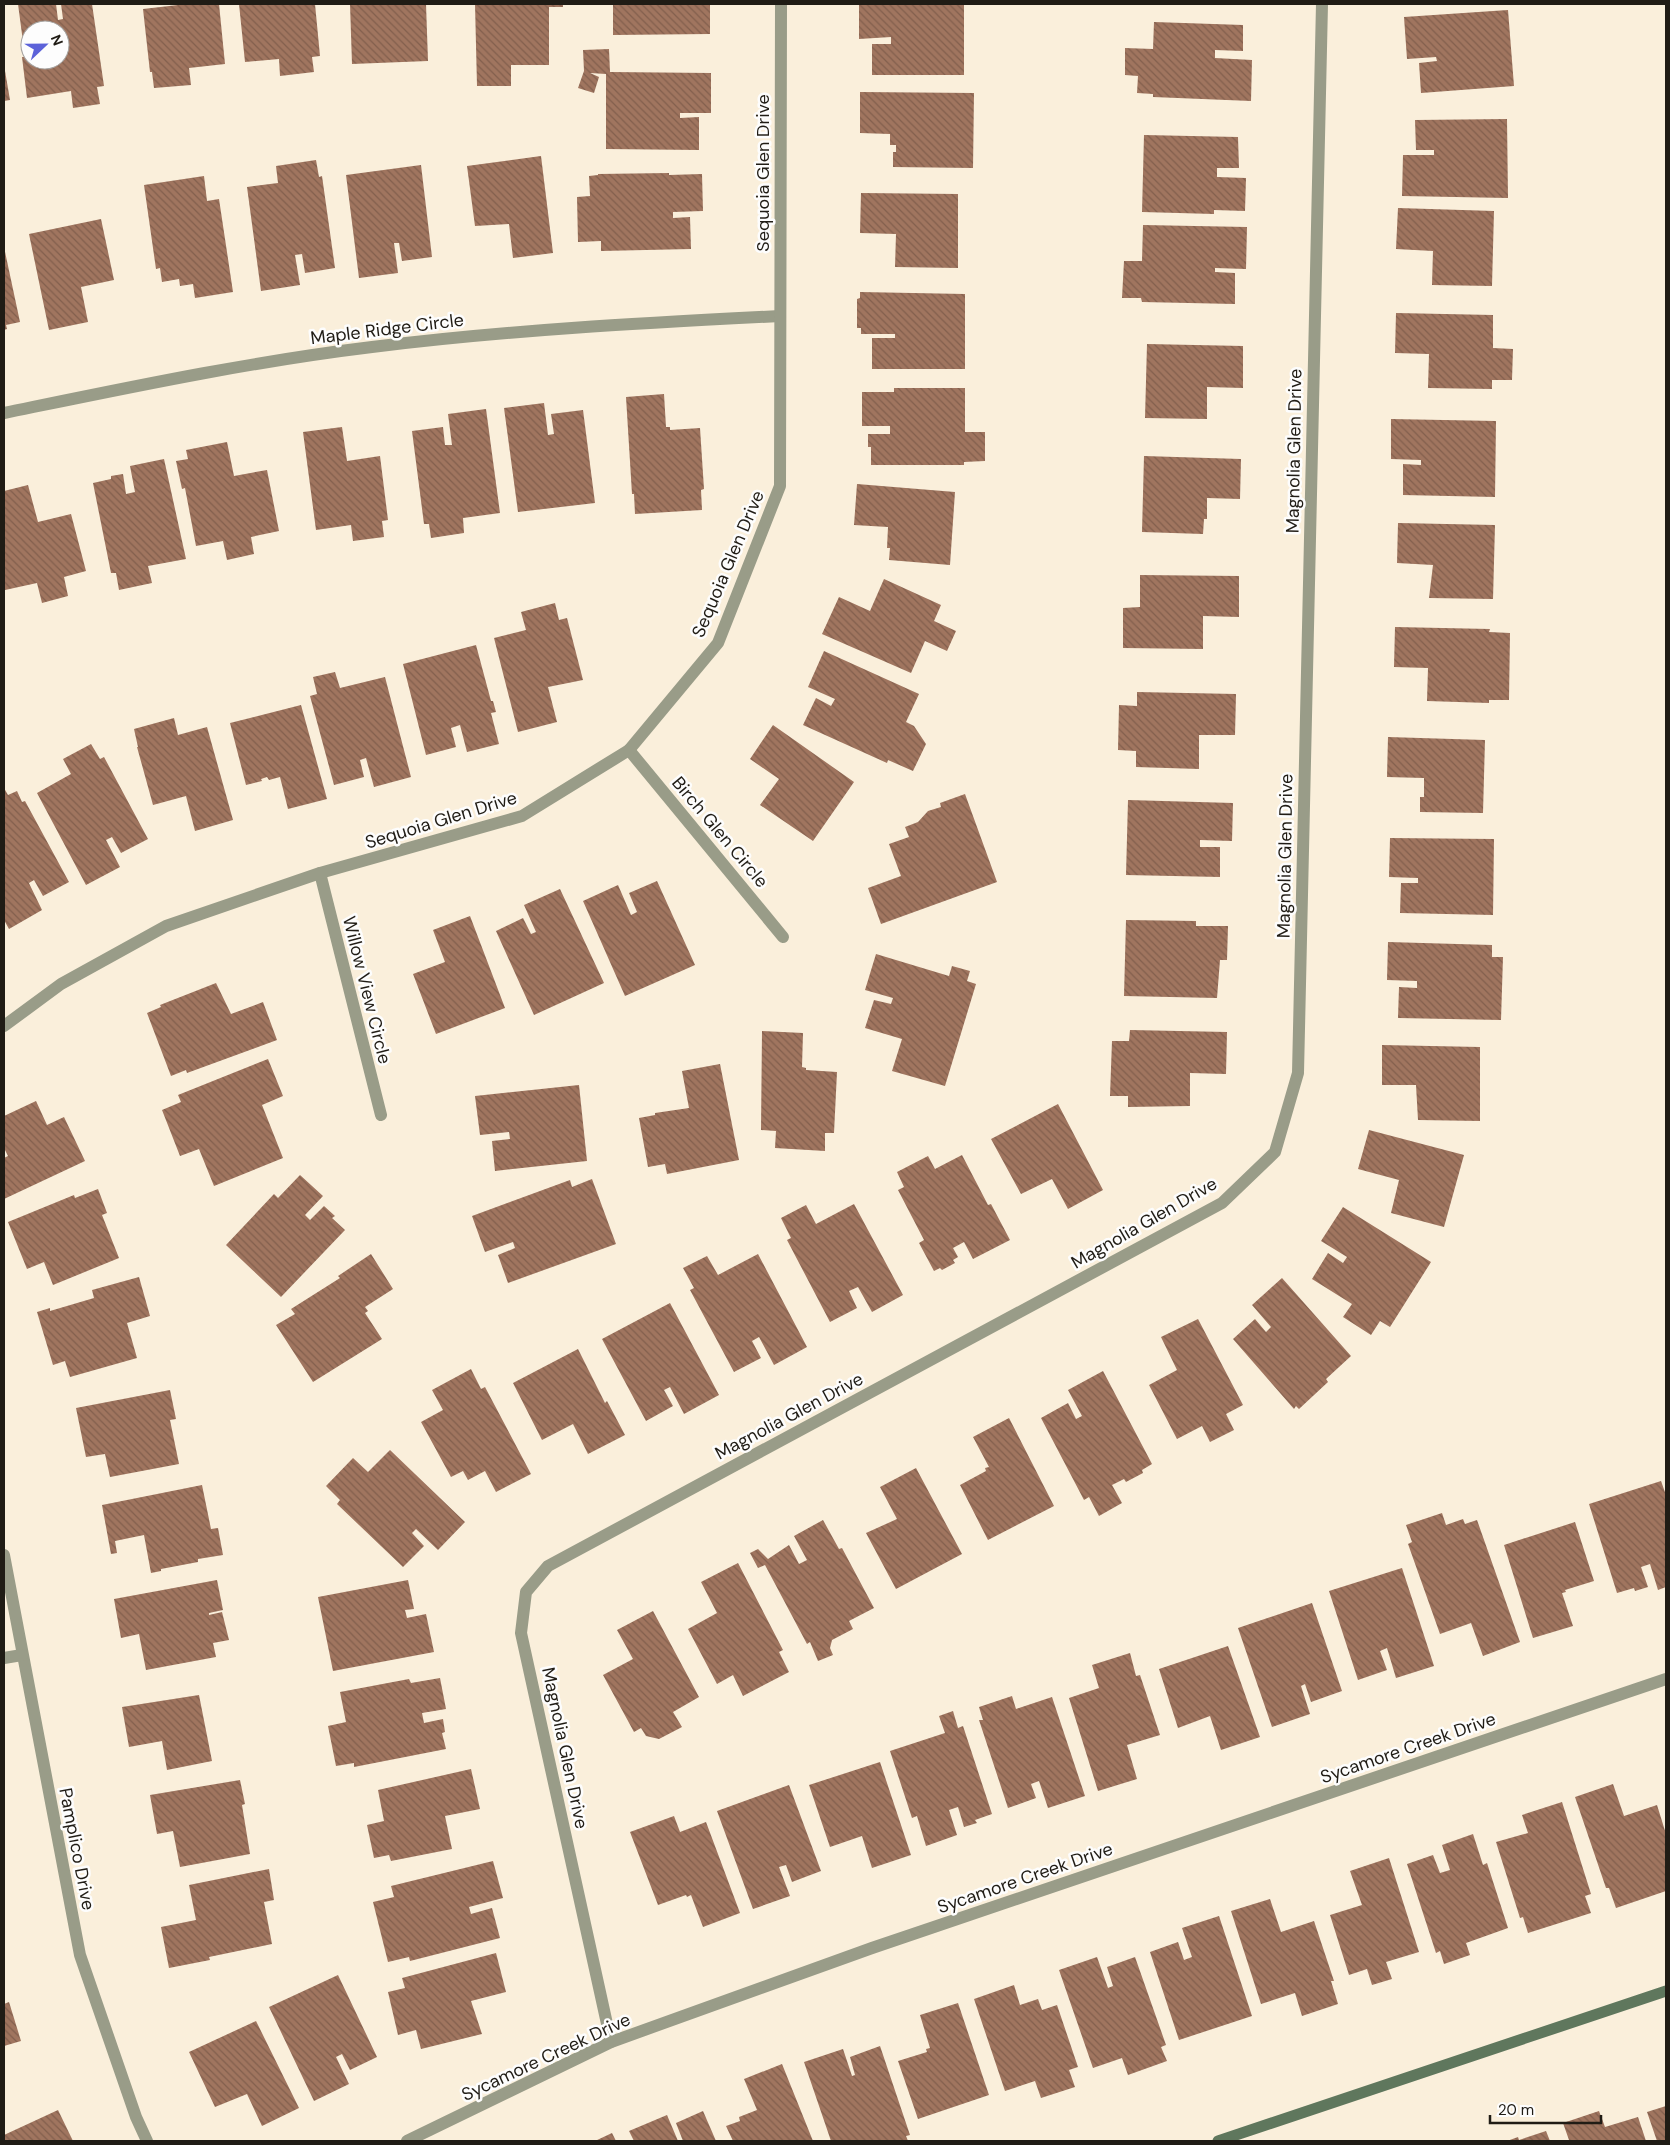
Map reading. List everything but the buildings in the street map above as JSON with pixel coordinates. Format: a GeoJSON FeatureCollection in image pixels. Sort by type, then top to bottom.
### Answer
{"type":"FeatureCollection","features":[{"type":"Feature","properties":{"kind":"street","name":"Sequoia Glen Drive"},"geometry":{"type":"LineString","coordinates":[[4,1026],[61,984],[166,926],[320,874],[522,816],[629,750],[718,643],[780,486],[781,4]]}},
{"type":"Feature","properties":{"kind":"street","name":"Magnolia Glen Drive"},"geometry":{"type":"LineString","coordinates":[[611,2042],[522,1633],[526,1592],[548,1566],[1222,1203],[1275,1152],[1298,1073],[1322,4]]}},
{"type":"Feature","properties":{"kind":"street","name":"Maple Ridge Circle"},"geometry":{"type":"LineString","coordinates":[[4,412],[212,371],[372,347],[582,326],[780,316]]}},
{"type":"Feature","properties":{"kind":"street","name":"Birch Glen Circle"},"geometry":{"type":"LineString","coordinates":[[629,750],[783,937]]}},
{"type":"Feature","properties":{"kind":"street","name":"Willow View Circle"},"geometry":{"type":"LineString","coordinates":[[320,874],[381,1115]]}},
{"type":"Feature","properties":{"kind":"street","name":"Pamplico Drive"},"geometry":{"type":"LineString","coordinates":[[4,1555],[80,1955],[136,2117],[147,2141]]}},
{"type":"Feature","properties":{"kind":"street"},"geometry":{"type":"LineString","coordinates":[[4,1658],[22,1655]]}},
{"type":"Feature","properties":{"kind":"street","name":"Sycamore Creek Drive"},"geometry":{"type":"LineString","coordinates":[[407,2141],[611,2042],[882,1944],[1666,1679]]}},
{"type":"Feature","properties":{"kind":"waterway"},"geometry":{"type":"LineString","coordinates":[[1218,2141],[1666,1991]]}}]}
